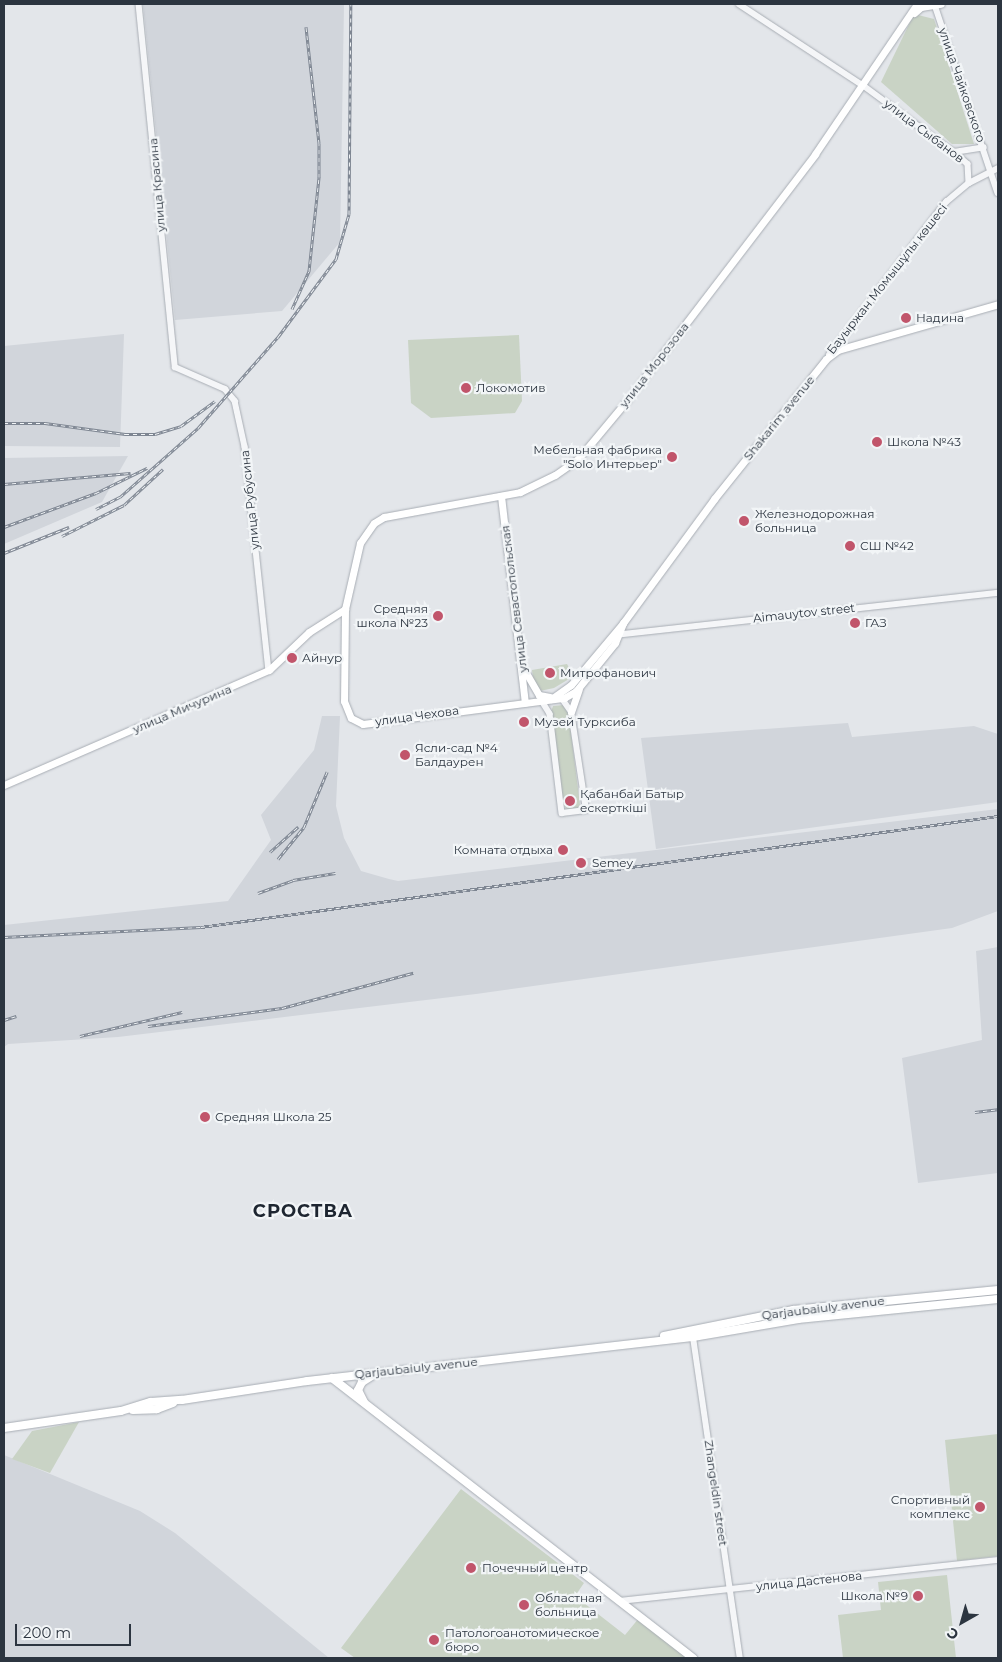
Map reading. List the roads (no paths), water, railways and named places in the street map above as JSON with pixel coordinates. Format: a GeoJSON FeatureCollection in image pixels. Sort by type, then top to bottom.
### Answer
{"type":"FeatureCollection","features":[{"type":"Feature","properties":{"kind":"highway","name":"Qarjaubaiuly avenue"},"geometry":{"type":"LineString","coordinates":[[649,1340],[692,1328],[794,1310],[998,1290]]}},
{"type":"Feature","properties":{"kind":"highway","name":"Qarjaubaiuly avenue"},"geometry":{"type":"LineString","coordinates":[[307,1381],[649,1340],[693,1337],[798,1319],[998,1299]]}},
{"type":"Feature","properties":{"kind":"highway"},"geometry":{"type":"LineString","coordinates":[[372,1410],[360,1398],[358,1390],[362,1382],[371,1376],[388,1371]]}},
{"type":"Feature","properties":{"kind":"highway"},"geometry":{"type":"LineString","coordinates":[[332,1378],[693,1658]]}},
{"type":"Feature","properties":{"kind":"highway"},"geometry":{"type":"LineString","coordinates":[[4,1428],[307,1381],[327,1381],[345,1389]]}},
{"type":"Feature","properties":{"kind":"main road","name":"улица Морозова"},"geometry":{"type":"LineString","coordinates":[[345,609],[360,543],[374,524],[393,515],[500,496],[539,484],[584,453],[864,86],[917,4]]}},
{"type":"Feature","properties":{"kind":"main road","name":"улица Морозова"},"geometry":{"type":"LineString","coordinates":[[907,18],[920,7],[934,5]]}},
{"type":"Feature","properties":{"kind":"main road","name":"Shakarim avenue"},"geometry":{"type":"LineString","coordinates":[[553,697],[571,685],[610,636],[623,623],[714,499],[826,359],[838,350],[998,304]]}},
{"type":"Feature","properties":{"kind":"main road","name":"улица Севастопольская"},"geometry":{"type":"LineString","coordinates":[[500,496],[523,668],[525,703]]}},
{"type":"Feature","properties":{"kind":"main road","name":"улица Мичурина"},"geometry":{"type":"LineString","coordinates":[[4,785],[269,670],[309,632],[345,609]]}},
{"type":"Feature","properties":{"kind":"main road","name":"улица Чехова"},"geometry":{"type":"LineString","coordinates":[[345,609],[344,702],[347,711],[357,722],[542,701],[553,697],[564,698]]}},
{"type":"Feature","properties":{"kind":"main road","name":"Shakarim avenue"},"geometry":{"type":"LineString","coordinates":[[564,698],[582,684],[621,634],[623,623]]}},
{"type":"Feature","properties":{"kind":"main road"},"geometry":{"type":"LineString","coordinates":[[523,668],[539,695],[553,697]]}},
{"type":"Feature","properties":{"kind":"main road"},"geometry":{"type":"LineString","coordinates":[[571,712],[582,684]]}},
{"type":"Feature","properties":{"kind":"street","name":"улица Красина"},"geometry":{"type":"LineString","coordinates":[[139,4],[175,367]]}},
{"type":"Feature","properties":{"kind":"street","name":"улица Сыбанов"},"geometry":{"type":"LineString","coordinates":[[739,4],[864,86],[954,152],[968,164],[970,183]]}},
{"type":"Feature","properties":{"kind":"street","name":"улица Чайковского"},"geometry":{"type":"LineString","coordinates":[[934,5],[998,193]]}},
{"type":"Feature","properties":{"kind":"street"},"geometry":{"type":"LineString","coordinates":[[954,152],[984,148]]}},
{"type":"Feature","properties":{"kind":"street","name":"Бауыржан Момышұлы көшесі"},"geometry":{"type":"LineString","coordinates":[[826,359],[946,202],[991,169],[998,168]]}},
{"type":"Feature","properties":{"kind":"street","name":"улица Рубусина"},"geometry":{"type":"LineString","coordinates":[[175,367],[225,389],[235,401],[245,447],[269,670]]}},
{"type":"Feature","properties":{"kind":"street","name":"Aimauytov street"},"geometry":{"type":"LineString","coordinates":[[610,636],[998,593]]}},
{"type":"Feature","properties":{"kind":"street"},"geometry":{"type":"LineString","coordinates":[[553,697],[550,714],[562,813],[569,813],[586,810],[571,712],[564,698]]}},
{"type":"Feature","properties":{"kind":"street"},"geometry":{"type":"LineString","coordinates":[[542,701],[550,714]]}},
{"type":"Feature","properties":{"kind":"street","name":"Zhangeldin street"},"geometry":{"type":"LineString","coordinates":[[692,1328],[740,1658]]}},
{"type":"Feature","properties":{"kind":"street","name":"улица Дастенова"},"geometry":{"type":"LineString","coordinates":[[620,1601],[998,1560]]}},
{"type":"Feature","properties":{"kind":"railway"},"geometry":{"type":"LineString","coordinates":[[96,509],[120,497],[198,428],[278,337],[336,259],[349,214],[351,4]]}},
{"type":"Feature","properties":{"kind":"railway"},"geometry":{"type":"LineString","coordinates":[[292,309],[309,271],[319,177],[319,143],[306,27]]}},
{"type":"Feature","properties":{"kind":"railway"},"geometry":{"type":"LineString","coordinates":[[4,423],[45,423],[125,434],[155,434],[181,426],[215,401]]}},
{"type":"Feature","properties":{"kind":"railway"},"geometry":{"type":"LineString","coordinates":[[4,527],[96,493],[147,468]]}},
{"type":"Feature","properties":{"kind":"railway"},"geometry":{"type":"LineString","coordinates":[[62,536],[124,505],[163,469]]}},
{"type":"Feature","properties":{"kind":"railway"},"geometry":{"type":"LineString","coordinates":[[4,484],[131,473]]}},
{"type":"Feature","properties":{"kind":"railway"},"geometry":{"type":"LineString","coordinates":[[4,553],[69,527]]}},
{"type":"Feature","properties":{"kind":"railway"},"geometry":{"type":"LineString","coordinates":[[278,859],[304,827],[327,772]]}},
{"type":"Feature","properties":{"kind":"railway"},"geometry":{"type":"LineString","coordinates":[[4,937],[201,927],[998,816]]}},
{"type":"Feature","properties":{"kind":"railway"},"geometry":{"type":"LineString","coordinates":[[270,852],[298,827]]}},
{"type":"Feature","properties":{"kind":"railway"},"geometry":{"type":"LineString","coordinates":[[258,893],[293,880],[335,873]]}},
{"type":"Feature","properties":{"kind":"railway"},"geometry":{"type":"LineString","coordinates":[[148,1026],[282,1008],[413,973]]}},
{"type":"Feature","properties":{"kind":"railway"},"geometry":{"type":"LineString","coordinates":[[80,1036],[182,1012]]}},
{"type":"Feature","properties":{"kind":"railway"},"geometry":{"type":"LineString","coordinates":[[4,1020],[16,1016]]}},
{"type":"Feature","properties":{"kind":"railway"},"geometry":{"type":"LineString","coordinates":[[975,1112],[998,1109]]}},
{"type":"Feature","properties":{"kind":"place","name":"Надина"},"geometry":{"type":"Point","coordinates":[906,318]}},
{"type":"Feature","properties":{"kind":"place","name":"Локомотив"},"geometry":{"type":"Point","coordinates":[466,388]}},
{"type":"Feature","properties":{"kind":"place","name":"Школа №43"},"geometry":{"type":"Point","coordinates":[877,442]}},
{"type":"Feature","properties":{"kind":"place","name":"Мебельная фабрика \"Solo Интерьер\""},"geometry":{"type":"Point","coordinates":[672,457]}},
{"type":"Feature","properties":{"kind":"place","name":"Железнодорожная больница"},"geometry":{"type":"Point","coordinates":[744,521]}},
{"type":"Feature","properties":{"kind":"place","name":"СШ №42"},"geometry":{"type":"Point","coordinates":[850,546]}},
{"type":"Feature","properties":{"kind":"place","name":"Средняя школа №23"},"geometry":{"type":"Point","coordinates":[438,616]}},
{"type":"Feature","properties":{"kind":"place","name":"ГАЗ"},"geometry":{"type":"Point","coordinates":[855,623]}},
{"type":"Feature","properties":{"kind":"place","name":"Айнур"},"geometry":{"type":"Point","coordinates":[292,658]}},
{"type":"Feature","properties":{"kind":"place","name":"Митрофанович"},"geometry":{"type":"Point","coordinates":[550,673]}},
{"type":"Feature","properties":{"kind":"place","name":"Музей Турксиба"},"geometry":{"type":"Point","coordinates":[524,722]}},
{"type":"Feature","properties":{"kind":"place","name":"Ясли-сад №4 Балдаурен"},"geometry":{"type":"Point","coordinates":[405,755]}},
{"type":"Feature","properties":{"kind":"place","name":"Қабанбай Батыр ескерткіші"},"geometry":{"type":"Point","coordinates":[570,801]}},
{"type":"Feature","properties":{"kind":"place","name":"Комната отдыха"},"geometry":{"type":"Point","coordinates":[563,850]}},
{"type":"Feature","properties":{"kind":"place","name":"Semey"},"geometry":{"type":"Point","coordinates":[581,863]}},
{"type":"Feature","properties":{"kind":"place","name":"Средняя Школа 25"},"geometry":{"type":"Point","coordinates":[205,1117]}},
{"type":"Feature","properties":{"kind":"place","name":"Спортивный комплекс"},"geometry":{"type":"Point","coordinates":[980,1507]}},
{"type":"Feature","properties":{"kind":"place","name":"Почечный центр"},"geometry":{"type":"Point","coordinates":[471,1568]}},
{"type":"Feature","properties":{"kind":"place","name":"Школа №9"},"geometry":{"type":"Point","coordinates":[918,1596]}},
{"type":"Feature","properties":{"kind":"place","name":"Областная больница"},"geometry":{"type":"Point","coordinates":[524,1605]}},
{"type":"Feature","properties":{"kind":"place","name":"Патологоанотомическое бюро"},"geometry":{"type":"Point","coordinates":[434,1640]}},
{"type":"Feature","properties":{"kind":"district","name":"СРОСТВА"},"geometry":{"type":"Point","coordinates":[303,1211]}}]}
